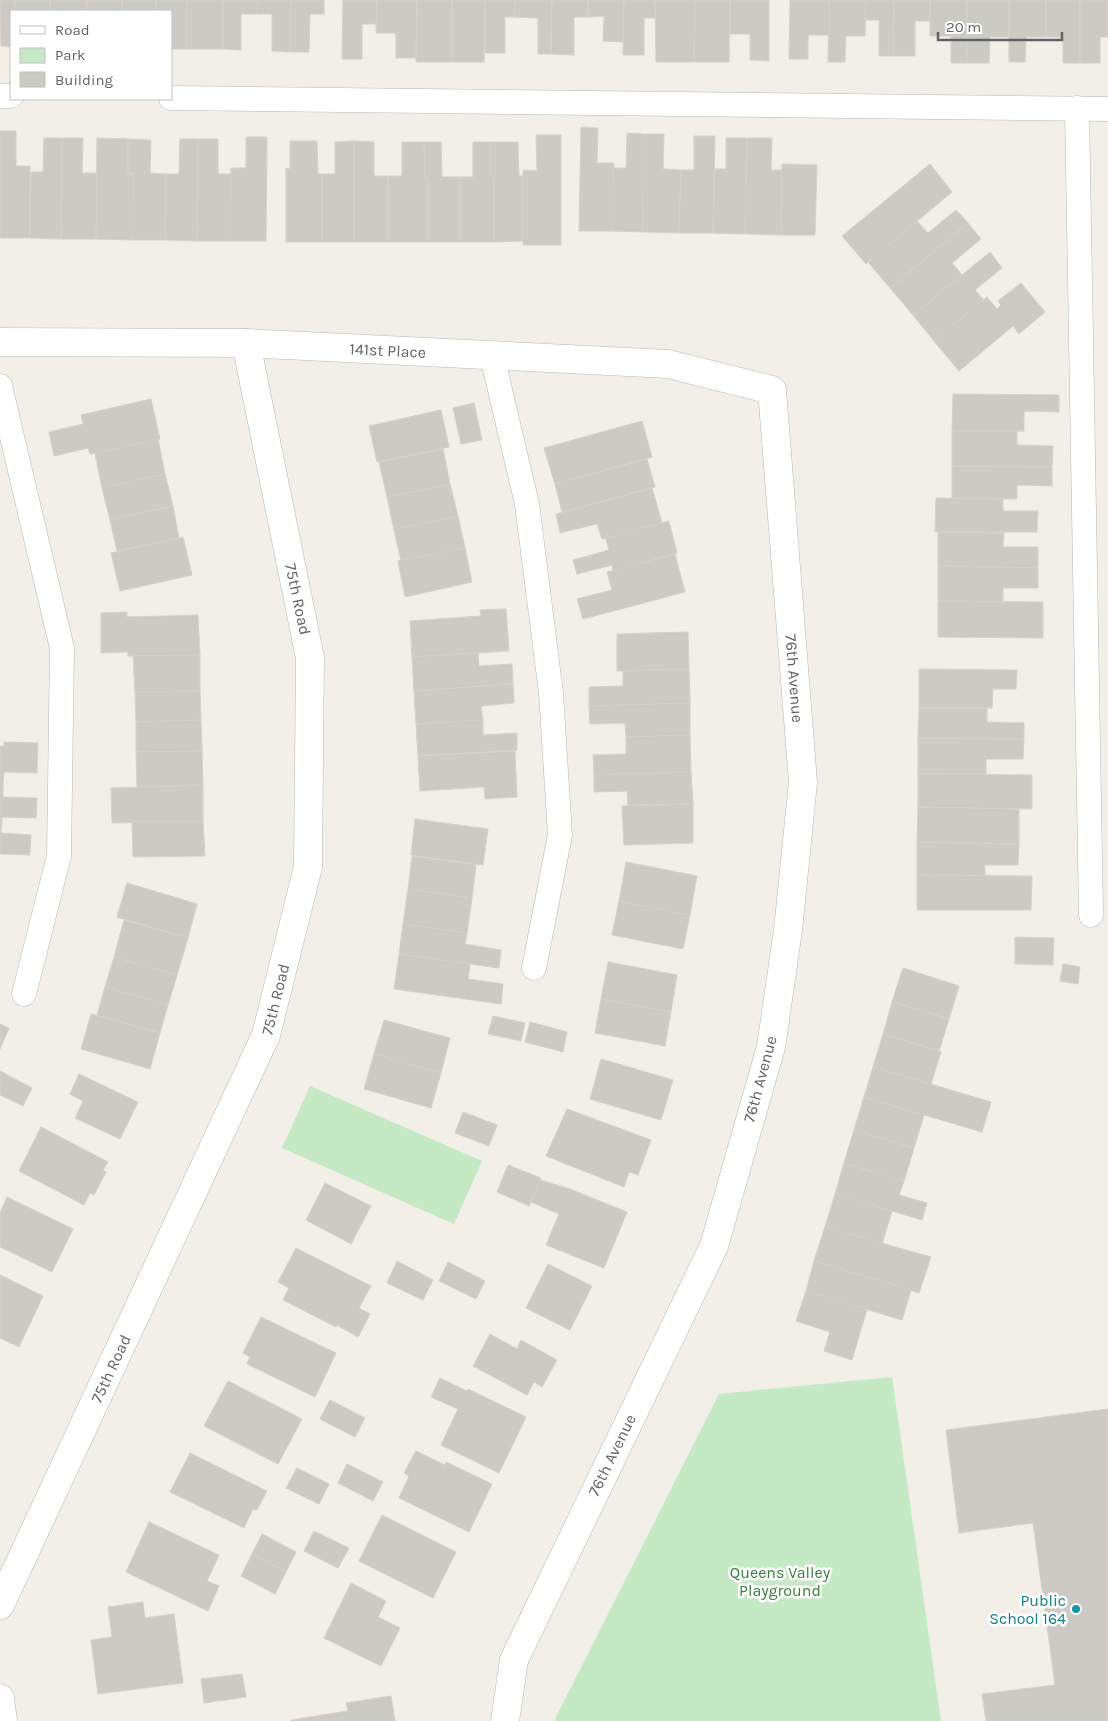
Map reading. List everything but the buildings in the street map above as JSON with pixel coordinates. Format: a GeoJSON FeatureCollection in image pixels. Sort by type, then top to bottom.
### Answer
{"type":"FeatureCollection","features":[{"type":"Feature","properties":{"kind":"street","name":"141st Place"},"geometry":{"type":"LineString","coordinates":[[0,342],[246,343],[668,364],[772,390]]}},
{"type":"Feature","properties":{"kind":"street","name":"75th Road"},"geometry":{"type":"LineString","coordinates":[[0,1605],[266,1035],[308,867],[310,658],[246,343]]}},
{"type":"Feature","properties":{"kind":"street","name":"76th Avenue"},"geometry":{"type":"LineString","coordinates":[[505,1721],[514,1660],[714,1246],[771,1047],[788,930],[803,782],[772,390]]}},
{"type":"Feature","properties":{"kind":"street"},"geometry":{"type":"LineString","coordinates":[[0,1698],[3,1721]]}},
{"type":"Feature","properties":{"kind":"lane"},"geometry":{"type":"LineString","coordinates":[[172,98],[1108,109]]}},
{"type":"Feature","properties":{"kind":"lane"},"geometry":{"type":"LineString","coordinates":[[1077,108],[1091,915]]}},
{"type":"Feature","properties":{"kind":"lane"},"geometry":{"type":"LineString","coordinates":[[492,356],[527,504],[551,693],[560,834],[534,968]]}},
{"type":"Feature","properties":{"kind":"lane"},"geometry":{"type":"LineString","coordinates":[[0,386],[62,648],[59,856],[24,994]]}},
{"type":"Feature","properties":{"kind":"green space"},"geometry":{"type":"Polygon","coordinates":[[[310,1086],[482,1161],[454,1224],[282,1148],[310,1086]]]}},
{"type":"Feature","properties":{"kind":"green space","name":"Queens Valley Playground"},"geometry":{"type":"Polygon","coordinates":[[[892,1377],[941,1721],[554,1721],[719,1394],[892,1377]]]}},
{"type":"Feature","properties":{"kind":"place","name":"Public School 164"},"geometry":{"type":"Point","coordinates":[1076,1609]}}]}
